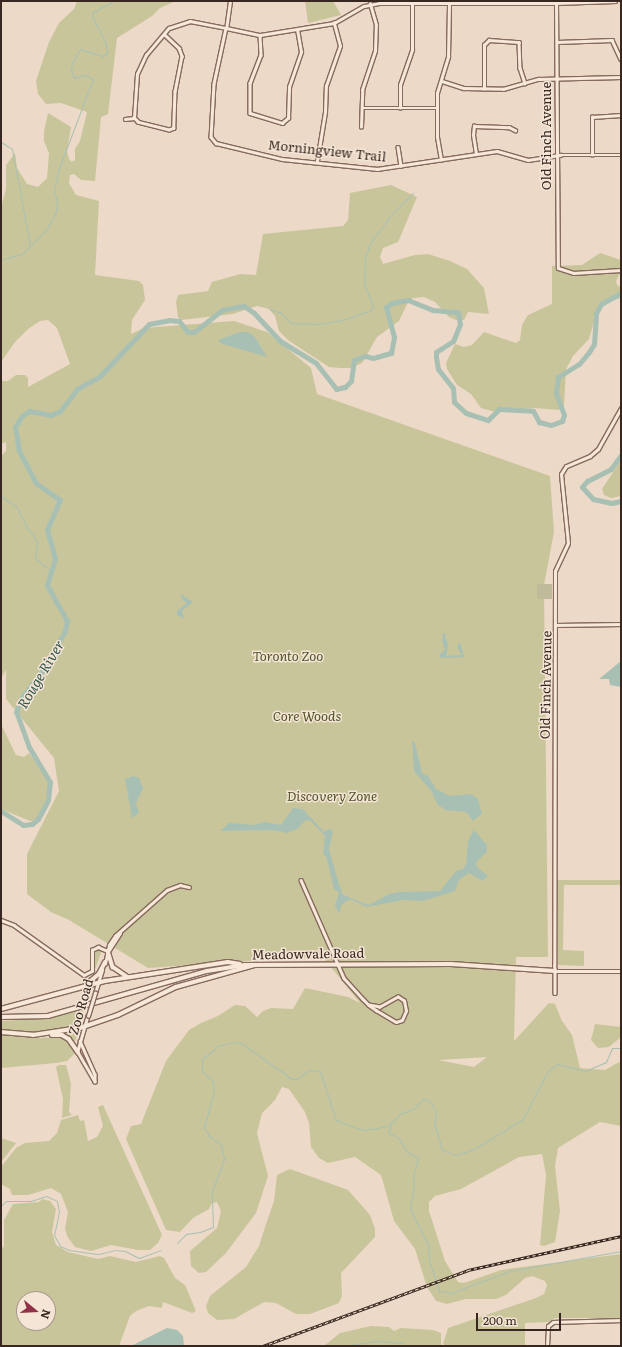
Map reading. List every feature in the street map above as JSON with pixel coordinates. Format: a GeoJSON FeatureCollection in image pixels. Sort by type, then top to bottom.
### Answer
{"type":"FeatureCollection","features":[{"type":"Feature","properties":{"kind":"main road"},"geometry":{"type":"LineString","coordinates":[[108,951],[113,967],[131,978]]}},
{"type":"Feature","properties":{"kind":"main road"},"geometry":{"type":"LineString","coordinates":[[71,991],[95,979],[105,962]]}},
{"type":"Feature","properties":{"kind":"main road"},"geometry":{"type":"LineString","coordinates":[[1,1009],[71,991],[99,982],[228,962],[245,965]]}},
{"type":"Feature","properties":{"kind":"main road","name":"Meadowvale Road"},"geometry":{"type":"LineString","coordinates":[[1,1017],[48,1016],[206,971],[245,965],[451,964],[555,971]]}},
{"type":"Feature","properties":{"kind":"main road"},"geometry":{"type":"LineString","coordinates":[[33,1035],[84,1027],[118,1015],[176,987],[256,965]]}},
{"type":"Feature","properties":{"kind":"main road"},"geometry":{"type":"LineString","coordinates":[[1,1032],[33,1035],[62,1035],[70,1039],[78,1052]]}},
{"type":"Feature","properties":{"kind":"street","name":"Morningview Trail"},"geometry":{"type":"LineString","coordinates":[[230,1],[226,28],[214,80],[213,140],[282,159],[317,161],[377,169],[497,151],[528,160],[556,156],[621,155]]}},
{"type":"Feature","properties":{"kind":"street"},"geometry":{"type":"LineString","coordinates":[[134,118],[137,74],[146,55],[174,25],[190,21],[260,34],[297,30],[334,23],[370,4],[615,1]]}},
{"type":"Feature","properties":{"kind":"street"},"geometry":{"type":"LineString","coordinates":[[441,160],[437,93],[442,81],[448,57],[448,2]]}},
{"type":"Feature","properties":{"kind":"street","name":"Old Finch Avenue"},"geometry":{"type":"LineString","coordinates":[[556,2],[556,260],[560,270],[573,273],[621,270]]}},
{"type":"Feature","properties":{"kind":"street"},"geometry":{"type":"LineString","coordinates":[[400,108],[400,85],[412,50],[412,3]]}},
{"type":"Feature","properties":{"kind":"street"},"geometry":{"type":"LineString","coordinates":[[361,127],[364,84],[375,51],[376,25],[370,4]]}},
{"type":"Feature","properties":{"kind":"street"},"geometry":{"type":"LineString","coordinates":[[317,161],[325,112],[326,86],[340,46],[334,23]]}},
{"type":"Feature","properties":{"kind":"street"},"geometry":{"type":"LineString","coordinates":[[260,34],[261,55],[250,83],[250,113],[282,123],[288,118],[289,87],[301,52],[297,30]]}},
{"type":"Feature","properties":{"kind":"street"},"geometry":{"type":"LineString","coordinates":[[125,119],[134,118],[138,122],[169,130],[174,128],[175,91],[182,56],[179,48],[164,34]]}},
{"type":"Feature","properties":{"kind":"street"},"geometry":{"type":"LineString","coordinates":[[484,89],[484,45],[489,40],[519,42],[520,68],[525,83]]}},
{"type":"Feature","properties":{"kind":"street"},"geometry":{"type":"LineString","coordinates":[[557,42],[612,40],[621,59]]}},
{"type":"Feature","properties":{"kind":"street"},"geometry":{"type":"LineString","coordinates":[[442,81],[464,88],[508,89],[525,83],[556,79],[621,77]]}},
{"type":"Feature","properties":{"kind":"street"},"geometry":{"type":"LineString","coordinates":[[363,108],[437,108]]}},
{"type":"Feature","properties":{"kind":"street"},"geometry":{"type":"LineString","coordinates":[[592,155],[592,117],[621,115]]}},
{"type":"Feature","properties":{"kind":"street"},"geometry":{"type":"LineString","coordinates":[[476,154],[474,126],[509,127],[515,130]]}},
{"type":"Feature","properties":{"kind":"street"},"geometry":{"type":"LineString","coordinates":[[398,147],[400,166]]}},
{"type":"Feature","properties":{"kind":"street","name":"Old Finch Avenue"},"geometry":{"type":"LineString","coordinates":[[555,993],[555,571],[568,543],[561,474],[566,466],[590,456],[598,449],[621,408]]}},
{"type":"Feature","properties":{"kind":"street"},"geometry":{"type":"LineString","coordinates":[[556,625],[621,624]]}},
{"type":"Feature","properties":{"kind":"street"},"geometry":{"type":"LineString","coordinates":[[301,880],[336,964],[344,978],[369,1005],[396,1022],[402,1020],[406,1011],[404,1001],[398,998],[380,1007],[369,1005]]}},
{"type":"Feature","properties":{"kind":"street","name":"Zoo Road"},"geometry":{"type":"LineString","coordinates":[[78,1052],[90,1077],[95,1081],[95,1074],[80,1041],[108,951],[120,931],[156,900],[175,885],[189,887]]}},
{"type":"Feature","properties":{"kind":"street"},"geometry":{"type":"LineString","coordinates":[[1,920],[14,925],[84,975],[92,971],[92,950],[98,948],[108,951]]}},
{"type":"Feature","properties":{"kind":"street","name":"Meadowvale Road"},"geometry":{"type":"LineString","coordinates":[[555,971],[621,971]]}},
{"type":"Feature","properties":{"kind":"street"},"geometry":{"type":"LineString","coordinates":[[78,1052],[80,1041]]}},
{"type":"Feature","properties":{"kind":"street"},"geometry":{"type":"LineString","coordinates":[[547,1346],[548,1326],[556,1321],[621,1320]]}},
{"type":"Feature","properties":{"kind":"green space","name":"Toronto Zoo"},"geometry":{"type":"Polygon","coordinates":[[[77,1],[176,1],[160,8],[152,16],[117,38],[108,114],[101,117],[95,181],[81,180],[74,174],[70,175],[69,183],[76,195],[99,201],[95,275],[139,281],[143,285],[145,300],[132,320],[131,334],[144,328],[234,321],[267,332],[311,368],[317,394],[550,476],[554,532],[544,585],[548,957],[516,957],[514,1041],[549,1003],[555,1004],[562,1021],[572,1035],[580,1068],[605,1070],[621,1061],[621,1126],[600,1122],[558,1148],[555,1166],[560,1211],[555,1242],[544,1246],[540,1245],[546,1175],[542,1154],[519,1157],[461,1189],[435,1196],[429,1202],[429,1211],[445,1261],[458,1282],[464,1283],[501,1270],[621,1254],[621,1318],[555,1318],[549,1322],[525,1323],[525,1346],[446,1346],[443,1344],[448,1328],[536,1298],[544,1294],[547,1285],[545,1281],[532,1276],[525,1278],[506,1295],[496,1299],[466,1299],[447,1304],[436,1301],[427,1287],[415,1249],[394,1221],[381,1175],[355,1157],[328,1163],[319,1158],[311,1147],[309,1123],[305,1112],[289,1089],[282,1087],[275,1100],[262,1113],[257,1133],[268,1176],[256,1213],[226,1253],[206,1272],[199,1273],[191,1266],[190,1251],[217,1228],[221,1211],[217,1202],[212,1203],[209,1209],[193,1218],[180,1232],[166,1230],[126,1139],[131,1126],[141,1124],[166,1061],[189,1030],[201,1023],[218,1016],[235,1005],[245,1006],[257,1017],[263,1011],[271,1008],[293,1009],[305,988],[348,997],[360,1003],[322,956],[148,968],[69,920],[51,912],[27,894],[27,854],[59,791],[54,758],[6,699],[6,670],[1,678],[1,456],[6,451],[6,442],[1,444],[1,381],[8,381],[16,375],[25,375],[28,378],[28,387],[70,364],[57,328],[48,320],[40,321],[28,329],[15,342],[1,362],[1,208],[6,189],[6,165],[15,153],[17,168],[27,184],[38,187],[47,178],[49,153],[44,141],[44,132],[48,113],[71,127],[67,151],[69,159],[72,162],[75,160],[75,149],[80,141],[87,112],[61,103],[46,104],[38,94],[36,81],[49,42],[59,23],[74,9],[77,1]],[[487,1057],[438,1060],[474,1067],[487,1057]]]}},
{"type":"Feature","properties":{"kind":"green space"},"geometry":{"type":"Polygon","coordinates":[[[305,1],[333,1],[341,15],[308,23],[305,1]]]}},
{"type":"Feature","properties":{"kind":"green space"},"geometry":{"type":"Polygon","coordinates":[[[391,185],[417,197],[398,242],[383,248],[380,257],[383,264],[415,255],[428,254],[450,261],[467,269],[484,288],[489,314],[468,312],[464,320],[456,320],[449,317],[435,302],[424,297],[413,298],[408,302],[399,321],[377,337],[362,363],[351,368],[329,367],[288,340],[279,331],[275,316],[269,309],[257,306],[233,314],[181,320],[178,317],[176,302],[178,295],[208,291],[212,282],[240,274],[256,275],[263,234],[343,226],[348,220],[350,193],[391,185]]]}},
{"type":"Feature","properties":{"kind":"green space"},"geometry":{"type":"Polygon","coordinates":[[[600,253],[621,260],[621,271],[616,281],[617,285],[621,287],[621,298],[604,302],[598,307],[589,339],[573,356],[566,369],[564,405],[559,410],[534,408],[495,412],[481,408],[471,394],[457,385],[447,369],[446,363],[455,344],[464,347],[472,345],[484,332],[516,343],[520,340],[522,325],[528,315],[552,304],[552,266],[582,265],[600,253]]]}},
{"type":"Feature","properties":{"kind":"green space"},"geometry":{"type":"Polygon","coordinates":[[[621,460],[621,496],[611,498],[604,495],[602,489],[621,460]]]}},
{"type":"Feature","properties":{"kind":"green space"},"geometry":{"type":"Polygon","coordinates":[[[1,724],[16,755],[24,757],[29,753],[49,780],[47,801],[38,821],[30,821],[1,809],[1,724]]]}},
{"type":"Feature","properties":{"kind":"green space"},"geometry":{"type":"Polygon","coordinates":[[[557,880],[621,880],[621,885],[564,885],[563,950],[584,951],[584,966],[558,965],[557,880]]]}},
{"type":"Feature","properties":{"kind":"green space"},"geometry":{"type":"Polygon","coordinates":[[[97,949],[102,950],[95,969],[93,953],[97,949]]]}},
{"type":"Feature","properties":{"kind":"green space"},"geometry":{"type":"Polygon","coordinates":[[[84,1010],[79,1027],[36,1032],[1,1030],[1,1021],[49,1018],[84,1010]]]}},
{"type":"Feature","properties":{"kind":"green space"},"geometry":{"type":"Polygon","coordinates":[[[595,1024],[621,1027],[621,1037],[609,1047],[598,1048],[591,1040],[595,1024]]]}},
{"type":"Feature","properties":{"kind":"green space"},"geometry":{"type":"Polygon","coordinates":[[[78,1032],[75,1042],[63,1034],[63,1033],[78,1032]]]}},
{"type":"Feature","properties":{"kind":"green space"},"geometry":{"type":"Polygon","coordinates":[[[1,1033],[37,1038],[62,1037],[69,1040],[75,1053],[67,1061],[1,1068],[1,1033]]]}},
{"type":"Feature","properties":{"kind":"green space"},"geometry":{"type":"Polygon","coordinates":[[[59,1065],[66,1065],[71,1084],[69,1112],[72,1115],[62,1118],[63,1099],[56,1067],[59,1065]]]}},
{"type":"Feature","properties":{"kind":"green space"},"geometry":{"type":"Polygon","coordinates":[[[103,1105],[162,1235],[158,1243],[150,1250],[138,1250],[111,1245],[91,1251],[75,1247],[67,1236],[65,1228],[68,1212],[61,1194],[51,1188],[28,1195],[12,1195],[10,1189],[1,1184],[1,1167],[16,1148],[25,1143],[49,1141],[57,1133],[61,1120],[78,1115],[80,1121],[84,1120],[88,1141],[97,1137],[103,1126],[98,1107],[103,1105]]]}},
{"type":"Feature","properties":{"kind":"green space"},"geometry":{"type":"Polygon","coordinates":[[[1,1138],[16,1143],[1,1162],[1,1138]]]}},
{"type":"Feature","properties":{"kind":"green space"},"geometry":{"type":"Polygon","coordinates":[[[290,1169],[348,1190],[370,1215],[375,1229],[375,1237],[341,1273],[342,1296],[339,1303],[310,1314],[296,1314],[276,1303],[264,1302],[234,1319],[217,1320],[208,1313],[206,1306],[210,1296],[246,1267],[259,1246],[274,1201],[277,1175],[290,1169]]]}},
{"type":"Feature","properties":{"kind":"green space"},"geometry":{"type":"Polygon","coordinates":[[[42,1199],[50,1201],[56,1209],[52,1232],[56,1245],[68,1252],[98,1259],[110,1256],[136,1262],[160,1256],[164,1258],[175,1278],[185,1285],[196,1311],[192,1313],[163,1302],[162,1308],[149,1306],[136,1311],[130,1316],[119,1346],[1,1346],[1,1249],[4,1246],[4,1220],[13,1204],[39,1202],[42,1199]]]}},
{"type":"Feature","properties":{"kind":"green space"},"geometry":{"type":"Polygon","coordinates":[[[371,1326],[389,1327],[394,1331],[401,1328],[433,1330],[441,1333],[441,1346],[324,1346],[340,1333],[371,1326]]]}},
{"type":"Feature","properties":{"kind":"shaded area"},"geometry":{"type":"Polygon","coordinates":[[[240,332],[248,332],[255,337],[267,357],[220,343],[218,340],[240,332]]]}},
{"type":"Feature","properties":{"kind":"shaded area"},"geometry":{"type":"Polygon","coordinates":[[[537,584],[552,584],[552,599],[537,599],[537,584]]]}},
{"type":"Feature","properties":{"kind":"shaded area"},"geometry":{"type":"Polygon","coordinates":[[[181,594],[193,602],[182,611],[184,619],[177,615],[177,611],[187,603],[182,599],[181,594]]]}},
{"type":"Feature","properties":{"kind":"shaded area"},"geometry":{"type":"Polygon","coordinates":[[[443,633],[447,634],[445,636],[448,645],[446,656],[462,655],[457,647],[460,642],[464,657],[442,658],[439,655],[445,650],[442,641],[443,633]]]}},
{"type":"Feature","properties":{"kind":"shaded area"},"geometry":{"type":"Polygon","coordinates":[[[621,661],[621,687],[610,685],[609,679],[599,679],[621,661]]]}},
{"type":"Feature","properties":{"kind":"shaded area"},"geometry":{"type":"Polygon","coordinates":[[[412,741],[415,743],[422,773],[428,776],[436,789],[450,796],[471,794],[478,799],[482,813],[478,817],[473,821],[466,812],[445,810],[437,804],[432,792],[414,771],[412,741]]]}},
{"type":"Feature","properties":{"kind":"shaded area"},"geometry":{"type":"Polygon","coordinates":[[[133,776],[139,778],[143,788],[136,803],[139,813],[132,818],[125,779],[133,776]]]}},
{"type":"Feature","properties":{"kind":"shaded area"},"geometry":{"type":"Polygon","coordinates":[[[293,808],[303,809],[324,832],[329,829],[333,831],[329,850],[342,894],[363,903],[369,905],[389,894],[400,892],[440,891],[456,871],[463,869],[466,864],[468,841],[474,830],[487,845],[487,852],[476,862],[477,867],[488,876],[482,881],[469,873],[459,880],[455,891],[423,901],[403,900],[367,907],[350,899],[341,905],[340,914],[335,906],[339,892],[334,889],[327,859],[323,853],[325,836],[311,821],[306,820],[297,829],[287,833],[272,830],[220,831],[229,823],[255,825],[265,822],[281,825],[293,808]]]}},
{"type":"Feature","properties":{"kind":"shaded area"},"geometry":{"type":"Polygon","coordinates":[[[167,1328],[177,1330],[183,1336],[184,1346],[131,1346],[167,1328]]]}},
{"type":"Feature","properties":{"kind":"waterway"},"geometry":{"type":"LineString","coordinates":[[1,260],[22,254],[47,229],[56,212],[57,202],[54,192],[58,171],[93,79],[84,75],[74,78],[71,70],[72,63],[80,49],[103,56],[107,53],[105,41],[92,17],[93,12],[114,1]]}},
{"type":"Feature","properties":{"kind":"waterway"},"geometry":{"type":"LineString","coordinates":[[1,142],[12,149],[30,245]]}},
{"type":"Feature","properties":{"kind":"waterway"},"geometry":{"type":"LineString","coordinates":[[269,309],[281,313],[291,323],[318,324],[342,320],[370,311],[373,307],[364,284],[365,257],[370,243],[391,215],[413,193]]}},
{"type":"Feature","properties":{"kind":"waterway","name":"Rouge River"},"geometry":{"type":"LineString","coordinates":[[1,811],[23,825],[32,824],[38,819],[48,800],[50,782],[29,747],[16,712],[22,697],[42,671],[65,631],[67,621],[47,585],[55,559],[47,530],[60,500],[36,483],[19,451],[15,427],[22,416],[29,411],[51,415],[60,411],[77,389],[100,376],[149,324],[169,320],[179,321],[188,332],[194,332],[222,310],[244,306],[254,313],[280,341],[316,363],[336,389],[345,387],[351,381],[354,360],[365,356],[373,358],[391,353],[394,337],[386,307],[392,303],[408,300],[433,310],[458,312],[460,324],[453,341],[436,352],[436,357],[438,369],[453,388],[454,402],[466,413],[488,420],[499,409],[533,411],[539,422],[551,425],[562,421],[564,415],[556,393],[558,377],[579,364],[589,352],[594,344],[596,313],[601,304],[621,293]]}},
{"type":"Feature","properties":{"kind":"waterway","name":"Rouge River"},"geometry":{"type":"LineString","coordinates":[[621,455],[611,469],[587,481],[582,487],[593,499],[612,503],[621,501]]}},
{"type":"Feature","properties":{"kind":"waterway"},"geometry":{"type":"LineString","coordinates":[[1,493],[3,498],[16,506],[27,528],[37,542],[35,558],[51,571]]}},
{"type":"Feature","properties":{"kind":"waterway"},"geometry":{"type":"LineString","coordinates":[[177,1243],[186,1234],[200,1232],[213,1227],[212,1191],[224,1159],[221,1145],[209,1136],[204,1127],[214,1091],[213,1081],[202,1071],[202,1059],[218,1046],[233,1042],[241,1043],[292,1079],[297,1079],[308,1070],[320,1071],[336,1120],[357,1128],[365,1130],[387,1126],[400,1114],[415,1108],[423,1099],[428,1100],[435,1109],[436,1115],[434,1122],[442,1150],[456,1155],[476,1148],[523,1119],[548,1071],[557,1064],[585,1071],[606,1062],[612,1048],[621,1048]]}},
{"type":"Feature","properties":{"kind":"waterway"},"geometry":{"type":"LineString","coordinates":[[391,1124],[388,1133],[399,1138],[406,1151],[418,1158],[413,1177],[414,1184],[410,1209],[428,1245],[429,1260],[439,1291],[451,1293],[510,1271],[621,1251]]}},
{"type":"Feature","properties":{"kind":"waterway"},"geometry":{"type":"LineString","coordinates":[[1,1206],[6,1201],[31,1201],[46,1196],[57,1201],[59,1212],[54,1235],[60,1246],[69,1250],[99,1254],[115,1250],[125,1251],[139,1258],[161,1250]]}},
{"type":"Feature","properties":{"kind":"waterway"},"geometry":{"type":"LineString","coordinates":[[345,1346],[378,1341],[402,1343]]}},
{"type":"Feature","properties":{"kind":"railway"},"geometry":{"type":"LineString","coordinates":[[263,1346],[468,1270],[621,1236]]}},
{"type":"Feature","properties":{"kind":"park label","name":"Core Woods"},"geometry":{"type":"Point","coordinates":[307,716]}},
{"type":"Feature","properties":{"kind":"park label","name":"Discovery Zone"},"geometry":{"type":"Point","coordinates":[332,796]}}]}
